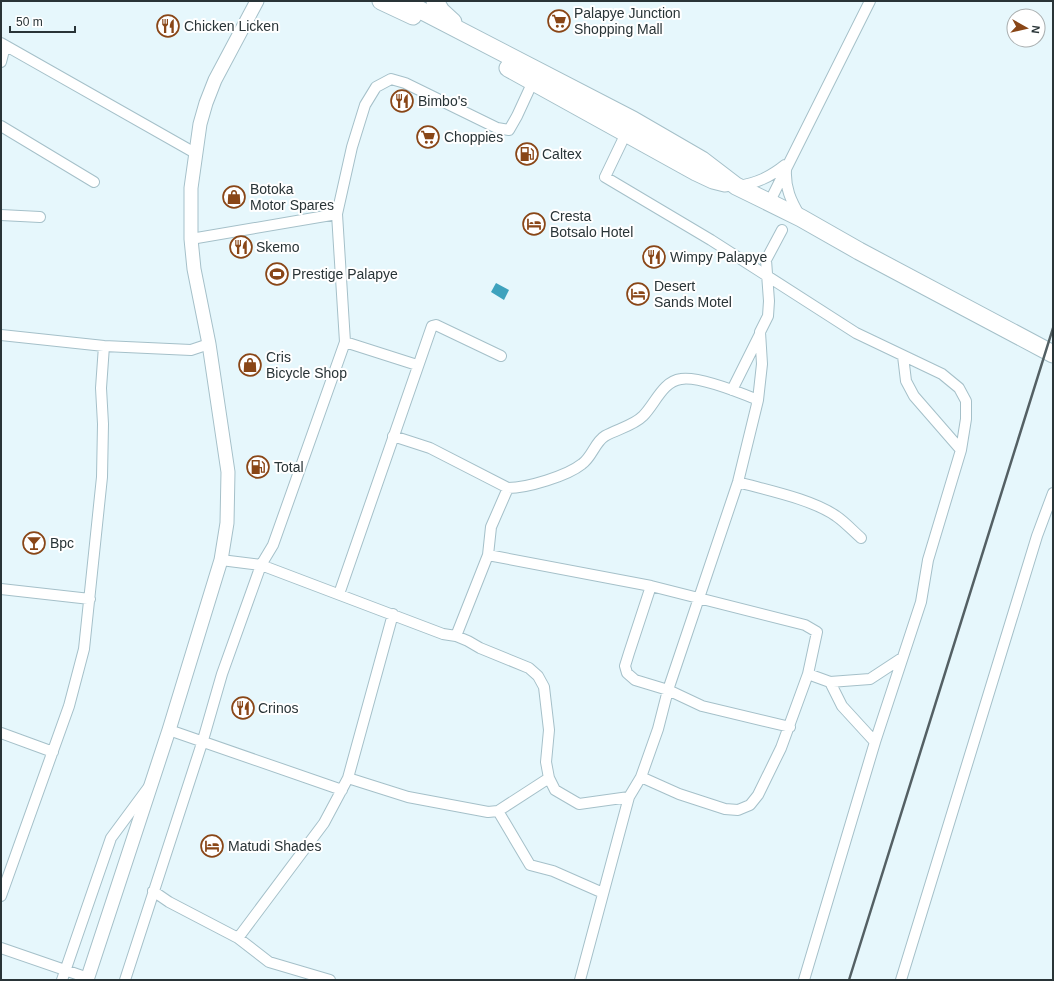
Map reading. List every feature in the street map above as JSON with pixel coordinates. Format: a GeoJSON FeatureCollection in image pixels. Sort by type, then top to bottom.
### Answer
{"type":"FeatureCollection","features":[{"type":"Feature","properties":{"kind":"highway"},"geometry":{"type":"LineString","coordinates":[[435,1],[441,11],[464,31],[535,77]]}},
{"type":"Feature","properties":{"kind":"highway"},"geometry":{"type":"LineString","coordinates":[[400,4],[464,31]]}},
{"type":"Feature","properties":{"kind":"highway"},"geometry":{"type":"LineString","coordinates":[[400,4],[471,47],[535,77],[630,127],[696,172],[713,180],[736,186],[801,218],[859,251],[1053,354]]}},
{"type":"Feature","properties":{"kind":"street"},"geometry":{"type":"LineString","coordinates":[[1,948],[63,975],[87,979],[169,730],[221,560],[228,518],[228,472],[209,344],[194,269],[191,188],[200,124],[213,86],[257,1]]}},
{"type":"Feature","properties":{"kind":"street"},"geometry":{"type":"LineString","coordinates":[[769,202],[870,1]]}},
{"type":"Feature","properties":{"kind":"street"},"geometry":{"type":"LineString","coordinates":[[1,62],[3,45],[195,153]]}},
{"type":"Feature","properties":{"kind":"street"},"geometry":{"type":"LineString","coordinates":[[125,980],[203,740],[222,674],[261,565],[273,545],[345,342],[337,214],[352,147],[366,105],[376,87],[382,82],[391,79],[405,83],[503,130],[509,130],[535,77]]}},
{"type":"Feature","properties":{"kind":"street"},"geometry":{"type":"LineString","coordinates":[[1,126],[94,182]]}},
{"type":"Feature","properties":{"kind":"street"},"geometry":{"type":"LineString","coordinates":[[630,127],[604,177],[768,276],[838,323],[942,374],[958,388],[966,401],[966,419],[961,450],[928,560],[921,602],[875,742],[804,980]]}},
{"type":"Feature","properties":{"kind":"street"},"geometry":{"type":"LineString","coordinates":[[736,186],[754,183],[771,176],[787,164]]}},
{"type":"Feature","properties":{"kind":"street"},"geometry":{"type":"LineString","coordinates":[[787,164],[786,178],[790,199],[801,218]]}},
{"type":"Feature","properties":{"kind":"street"},"geometry":{"type":"LineString","coordinates":[[192,239],[337,214]]}},
{"type":"Feature","properties":{"kind":"street"},"geometry":{"type":"LineString","coordinates":[[1,215],[40,217]]}},
{"type":"Feature","properties":{"kind":"street"},"geometry":{"type":"LineString","coordinates":[[732,390],[768,316],[768,276],[765,268],[766,260],[782,230]]}},
{"type":"Feature","properties":{"kind":"street"},"geometry":{"type":"LineString","coordinates":[[339,594],[432,326],[434,325],[502,356]]}},
{"type":"Feature","properties":{"kind":"street"},"geometry":{"type":"LineString","coordinates":[[580,980],[629,797],[642,777],[658,729],[668,690],[738,482],[758,400],[762,364],[760,332]]}},
{"type":"Feature","properties":{"kind":"street"},"geometry":{"type":"LineString","coordinates":[[1,335],[104,346],[191,350],[209,344]]}},
{"type":"Feature","properties":{"kind":"street"},"geometry":{"type":"LineString","coordinates":[[345,342],[418,365]]}},
{"type":"Feature","properties":{"kind":"street"},"geometry":{"type":"LineString","coordinates":[[1,896],[76,684],[84,649],[102,477],[103,424],[101,388],[104,346]]}},
{"type":"Feature","properties":{"kind":"street"},"geometry":{"type":"LineString","coordinates":[[903,356],[906,382],[961,450]]}},
{"type":"Feature","properties":{"kind":"street"},"geometry":{"type":"LineString","coordinates":[[394,436],[430,448],[508,488],[517,488],[570,471],[583,464],[604,437],[641,417],[664,389],[673,381],[683,378],[732,390],[758,400]]}},
{"type":"Feature","properties":{"kind":"street"},"geometry":{"type":"LineString","coordinates":[[738,482],[798,499],[835,515],[862,538]]}},
{"type":"Feature","properties":{"kind":"street"},"geometry":{"type":"LineString","coordinates":[[456,636],[488,555],[491,527],[508,488]]}},
{"type":"Feature","properties":{"kind":"street"},"geometry":{"type":"LineString","coordinates":[[901,980],[1017,600],[1050,510],[1053,493]]}},
{"type":"Feature","properties":{"kind":"street"},"geometry":{"type":"LineString","coordinates":[[488,555],[651,586],[778,617],[805,625],[816,632],[808,674],[790,727],[758,795],[750,805],[738,810],[725,809],[707,804],[642,777]]}},
{"type":"Feature","properties":{"kind":"street"},"geometry":{"type":"LineString","coordinates":[[221,560],[261,565],[443,634],[456,636],[529,668],[538,676],[544,686],[549,730],[546,762],[555,790],[579,804],[629,797]]}},
{"type":"Feature","properties":{"kind":"street"},"geometry":{"type":"LineString","coordinates":[[651,586],[626,666],[627,673],[635,680],[668,690],[702,706],[790,727]]}},
{"type":"Feature","properties":{"kind":"street"},"geometry":{"type":"LineString","coordinates":[[1,589],[90,599]]}},
{"type":"Feature","properties":{"kind":"street"},"geometry":{"type":"LineString","coordinates":[[238,938],[324,823],[348,778],[393,614]]}},
{"type":"Feature","properties":{"kind":"street"},"geometry":{"type":"LineString","coordinates":[[808,674],[818,680],[830,682],[870,679],[902,658]]}},
{"type":"Feature","properties":{"kind":"street"},"geometry":{"type":"LineString","coordinates":[[830,682],[842,706],[875,742]]}},
{"type":"Feature","properties":{"kind":"street"},"geometry":{"type":"LineString","coordinates":[[169,730],[203,740],[342,790]]}},
{"type":"Feature","properties":{"kind":"street"},"geometry":{"type":"LineString","coordinates":[[1,733],[53,752]]}},
{"type":"Feature","properties":{"kind":"street"},"geometry":{"type":"LineString","coordinates":[[348,778],[408,797],[488,812],[498,810],[550,778]]}},
{"type":"Feature","properties":{"kind":"street"},"geometry":{"type":"LineString","coordinates":[[63,975],[111,838],[152,783]]}},
{"type":"Feature","properties":{"kind":"street"},"geometry":{"type":"LineString","coordinates":[[498,810],[530,865],[553,871],[603,893]]}},
{"type":"Feature","properties":{"kind":"street"},"geometry":{"type":"LineString","coordinates":[[153,892],[238,938],[269,962],[330,980]]}},
{"type":"Feature","properties":{"kind":"water"},"geometry":{"type":"Polygon","coordinates":[[[496,283],[509,290],[504,300],[491,292],[496,283]]]}},
{"type":"Feature","properties":{"kind":"railway"},"geometry":{"type":"LineString","coordinates":[[849,980],[1053,328]]}},
{"type":"Feature","properties":{"kind":"place","name":"Palapye Junction Shopping Mall"},"geometry":{"type":"Point","coordinates":[559,21]}},
{"type":"Feature","properties":{"kind":"place","name":"Chicken Licken"},"geometry":{"type":"Point","coordinates":[168,26]}},
{"type":"Feature","properties":{"kind":"place","name":"Bimbo's"},"geometry":{"type":"Point","coordinates":[402,101]}},
{"type":"Feature","properties":{"kind":"place","name":"Choppies"},"geometry":{"type":"Point","coordinates":[428,137]}},
{"type":"Feature","properties":{"kind":"place","name":"Caltex"},"geometry":{"type":"Point","coordinates":[527,154]}},
{"type":"Feature","properties":{"kind":"place","name":"Botoka Motor Spares"},"geometry":{"type":"Point","coordinates":[234,197]}},
{"type":"Feature","properties":{"kind":"place","name":"Cresta Botsalo Hotel"},"geometry":{"type":"Point","coordinates":[534,224]}},
{"type":"Feature","properties":{"kind":"place","name":"Skemo"},"geometry":{"type":"Point","coordinates":[241,247]}},
{"type":"Feature","properties":{"kind":"place","name":"Wimpy Palapye"},"geometry":{"type":"Point","coordinates":[654,257]}},
{"type":"Feature","properties":{"kind":"place","name":"Prestige Palapye"},"geometry":{"type":"Point","coordinates":[277,274]}},
{"type":"Feature","properties":{"kind":"place","name":"Desert Sands Motel"},"geometry":{"type":"Point","coordinates":[638,294]}},
{"type":"Feature","properties":{"kind":"place","name":"Cris Bicycle Shop"},"geometry":{"type":"Point","coordinates":[250,365]}},
{"type":"Feature","properties":{"kind":"place","name":"Total"},"geometry":{"type":"Point","coordinates":[258,467]}},
{"type":"Feature","properties":{"kind":"place","name":"Bpc"},"geometry":{"type":"Point","coordinates":[34,543]}},
{"type":"Feature","properties":{"kind":"place","name":"Crinos"},"geometry":{"type":"Point","coordinates":[243,708]}},
{"type":"Feature","properties":{"kind":"place","name":"Matudi Shades"},"geometry":{"type":"Point","coordinates":[212,846]}}]}
